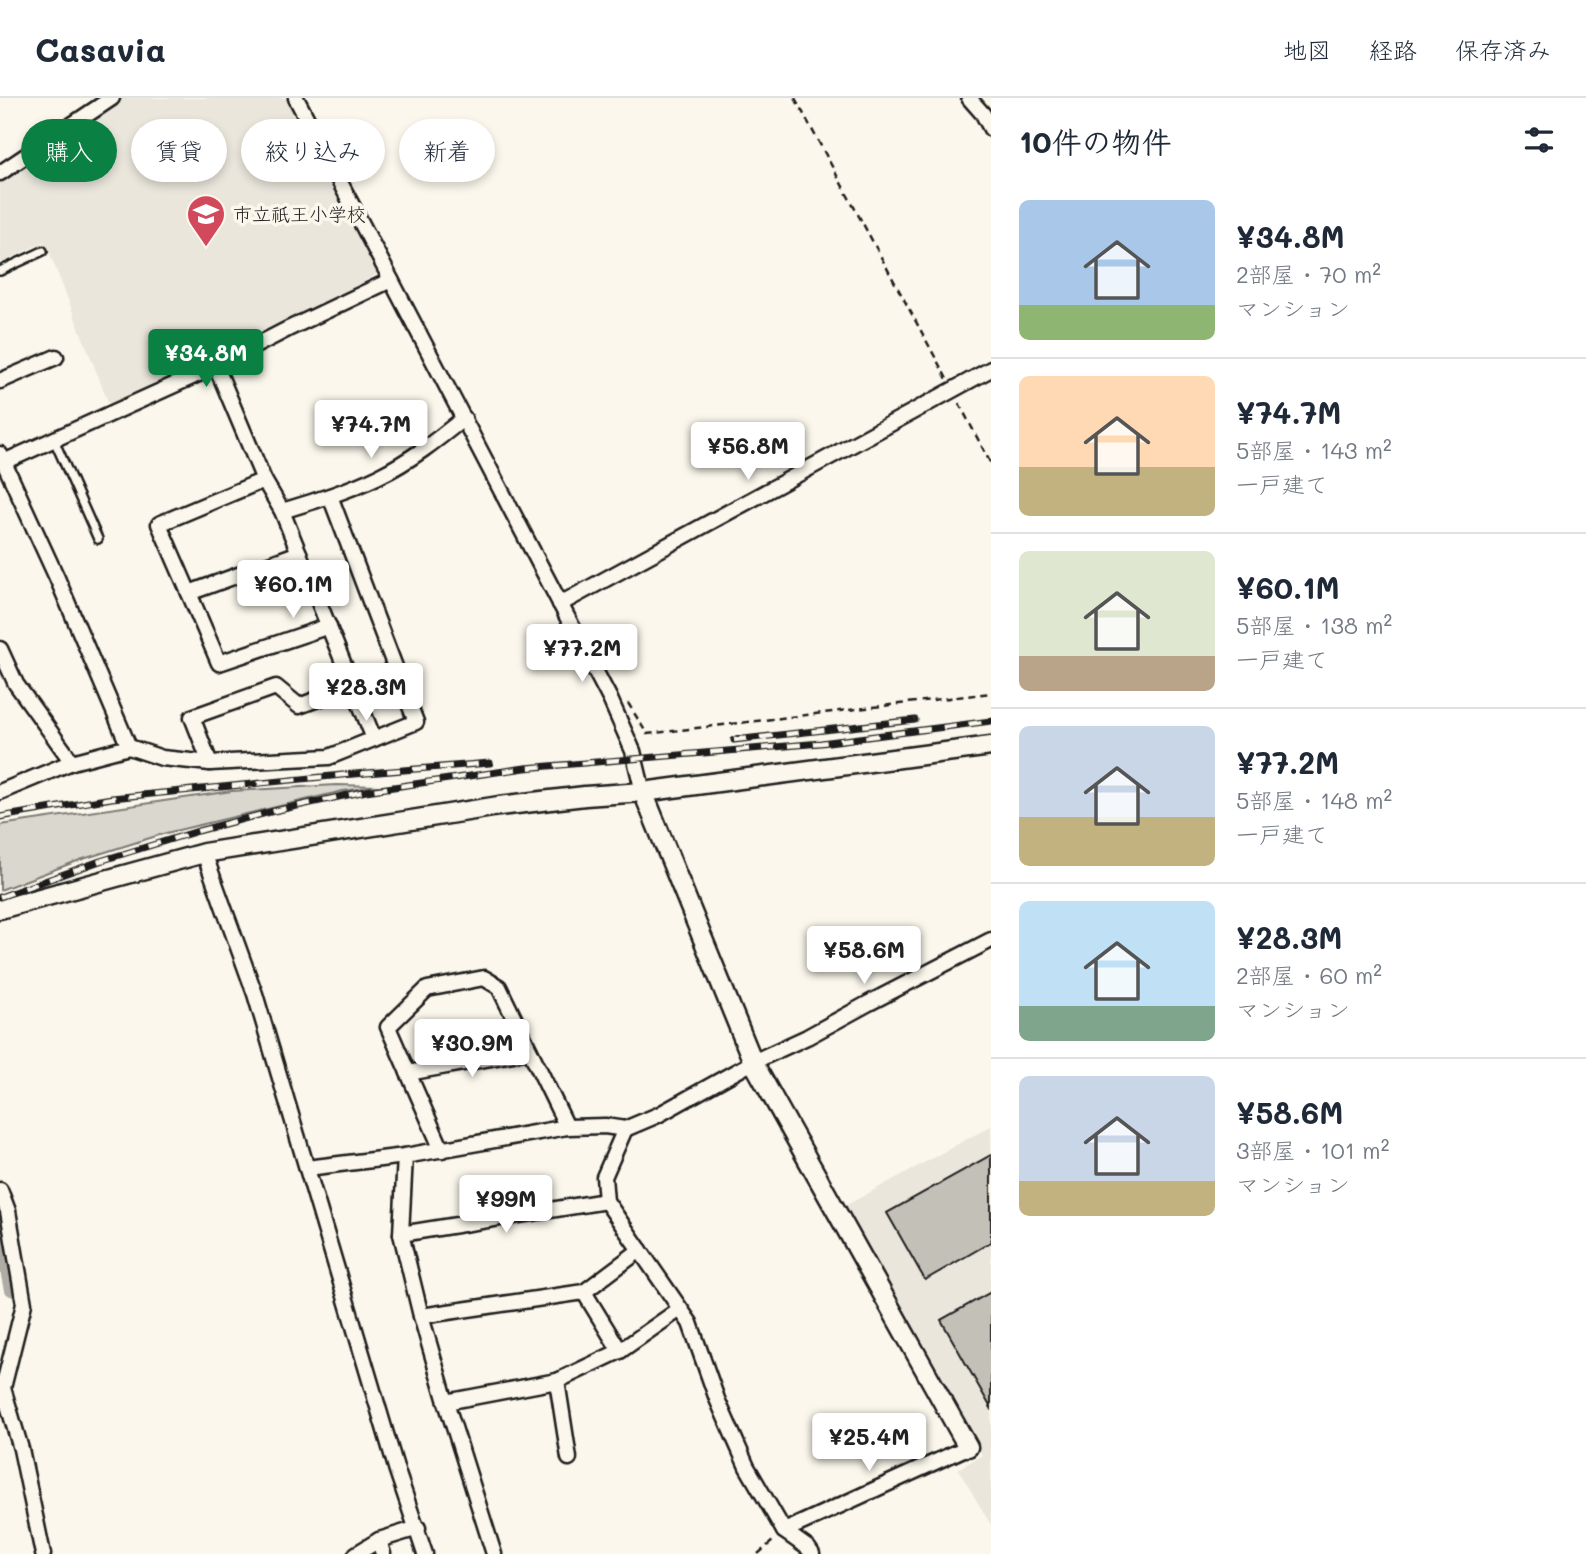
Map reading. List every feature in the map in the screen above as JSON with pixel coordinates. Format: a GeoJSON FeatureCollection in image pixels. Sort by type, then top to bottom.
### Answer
{"type":"FeatureCollection","features":[{"type":"Feature","properties":{"kind":"street"},"geometry":{"type":"LineString","coordinates":[[0,173],[112,98]]}},
{"type":"Feature","properties":{"kind":"street"},"geometry":{"type":"LineString","coordinates":[[296,98],[623,725],[633,751],[643,792],[753,1062],[968,1447],[784,1531]]}},
{"type":"Feature","properties":{"kind":"street"},"geometry":{"type":"LineString","coordinates":[[969,98],[983,114],[991,129]]}},
{"type":"Feature","properties":{"kind":"street"},"geometry":{"type":"LineString","coordinates":[[129,747],[2,458],[54,440],[216,366],[391,280]]}},
{"type":"Feature","properties":{"kind":"street"},"geometry":{"type":"LineString","coordinates":[[0,381],[56,357]]}},
{"type":"Feature","properties":{"kind":"street"},"geometry":{"type":"LineString","coordinates":[[216,366],[264,480],[282,511],[374,739]]}},
{"type":"Feature","properties":{"kind":"street"},"geometry":{"type":"LineString","coordinates":[[560,604],[991,369]]}},
{"type":"Feature","properties":{"kind":"street"},"geometry":{"type":"LineString","coordinates":[[282,511],[330,496],[380,475],[428,447],[464,418]]}},
{"type":"Feature","properties":{"kind":"street"},"geometry":{"type":"LineString","coordinates":[[264,480],[159,524],[219,663],[329,626]]}},
{"type":"Feature","properties":{"kind":"street"},"geometry":{"type":"LineString","coordinates":[[0,792],[72,762],[129,747],[162,758],[210,764],[329,757],[416,722],[330,496]]}},
{"type":"Feature","properties":{"kind":"street"},"geometry":{"type":"LineString","coordinates":[[189,593],[299,553]]}},
{"type":"Feature","properties":{"kind":"street"},"geometry":{"type":"LineString","coordinates":[[0,649],[16,684],[72,762]]}},
{"type":"Feature","properties":{"kind":"street"},"geometry":{"type":"LineString","coordinates":[[210,764],[192,717],[276,687],[299,706],[352,686]]}},
{"type":"Feature","properties":{"kind":"street"},"geometry":{"type":"LineString","coordinates":[[0,909],[204,853],[499,806],[643,792],[991,746]]}},
{"type":"Feature","properties":{"kind":"street"},"geometry":{"type":"LineString","coordinates":[[204,853],[255,994],[397,1471],[425,1554]]}},
{"type":"Feature","properties":{"kind":"street"},"geometry":{"type":"LineString","coordinates":[[307,1168],[405,1156],[567,1127],[605,1126],[625,1129],[658,1115],[753,1062],[807,1037],[991,940]]}},
{"type":"Feature","properties":{"kind":"street"},"geometry":{"type":"LineString","coordinates":[[442,1150],[388,1027],[427,989],[484,978],[499,987],[567,1127]]}},
{"type":"Feature","properties":{"kind":"street"},"geometry":{"type":"LineString","coordinates":[[408,1073],[530,1051]]}},
{"type":"Feature","properties":{"kind":"street"},"geometry":{"type":"LineString","coordinates":[[625,1129],[604,1177],[606,1201],[690,1323],[717,1399],[747,1467],[784,1531],[812,1554]]}},
{"type":"Feature","properties":{"kind":"street"},"geometry":{"type":"LineString","coordinates":[[405,1156],[401,1234],[421,1316],[494,1554]]}},
{"type":"Feature","properties":{"kind":"street"},"geometry":{"type":"LineString","coordinates":[[0,1190],[8,1211],[24,1304],[3,1388],[21,1449],[43,1554]]}},
{"type":"Feature","properties":{"kind":"street"},"geometry":{"type":"LineString","coordinates":[[401,1234],[606,1201]]}},
{"type":"Feature","properties":{"kind":"street"},"geometry":{"type":"LineString","coordinates":[[421,1316],[584,1292],[640,1250]]}},
{"type":"Feature","properties":{"kind":"street"},"geometry":{"type":"LineString","coordinates":[[584,1292],[620,1351]]}},
{"type":"Feature","properties":{"kind":"street"},"geometry":{"type":"LineString","coordinates":[[446,1402],[557,1381],[620,1351],[680,1308]]}},
{"type":"Feature","properties":{"kind":"street"},"geometry":{"type":"LineString","coordinates":[[557,1381],[569,1458]]}},
{"type":"Feature","properties":{"kind":"street"},"geometry":{"type":"LineString","coordinates":[[356,1554],[381,1547],[418,1528]]}},
{"type":"Feature","properties":{"kind":"lane"},"geometry":{"type":"LineString","coordinates":[[0,271],[43,251]]}},
{"type":"Feature","properties":{"kind":"lane"},"geometry":{"type":"LineString","coordinates":[[54,440],[98,539]]}},
{"type":"Feature","properties":{"kind":"path"},"geometry":{"type":"LineString","coordinates":[[795,98],[991,464]]}},
{"type":"Feature","properties":{"kind":"path"},"geometry":{"type":"LineString","coordinates":[[627,701],[646,734],[991,693]]}},
{"type":"Feature","properties":{"kind":"path"},"geometry":{"type":"LineString","coordinates":[[758,1554],[784,1531]]}},
{"type":"Feature","properties":{"kind":"shaded area","name":"市立祇王小学校"},"geometry":{"type":"Polygon","coordinates":[[[121,98],[292,98],[302,119],[241,119],[241,182],[333,182],[377,274],[290,324],[111,409],[43,242],[0,264],[0,177],[21,166],[21,182],[117,182],[117,119],[91,119],[121,98]]]}},
{"type":"Feature","properties":{"kind":"shaded area"},"geometry":{"type":"Polygon","coordinates":[[[336,785],[381,786],[343,791],[166,833],[80,860],[0,890],[0,825],[232,791],[336,785]]]}},
{"type":"Feature","properties":{"kind":"shaded area"},"geometry":{"type":"Polygon","coordinates":[[[991,1126],[991,1525],[958,1469],[982,1455],[845,1206],[991,1126]]]}},
{"type":"Feature","properties":{"kind":"building"},"geometry":{"type":"Polygon","coordinates":[[[991,1155],[991,1242],[925,1280],[887,1213],[991,1155]]]}},
{"type":"Feature","properties":{"kind":"building"},"geometry":{"type":"Polygon","coordinates":[[[991,1292],[991,1408],[941,1320],[991,1292]]]}},
{"type":"Feature","properties":{"kind":"waterway"},"geometry":{"type":"LineString","coordinates":[[0,1207],[15,1285]]}},
{"type":"Feature","properties":{"kind":"railway"},"geometry":{"type":"LineString","coordinates":[[734,740],[915,720]]}},
{"type":"Feature","properties":{"kind":"railway"},"geometry":{"type":"LineString","coordinates":[[0,897],[100,861],[198,831],[366,791],[525,768],[821,743],[991,721]]}},
{"type":"Feature","properties":{"kind":"railway"},"geometry":{"type":"LineString","coordinates":[[0,817],[112,798],[490,763]]}},
{"type":"Feature","properties":{"kind":"place","name":"市立祇王小学校"},"geometry":{"type":"Point","coordinates":[206,248]}}]}
